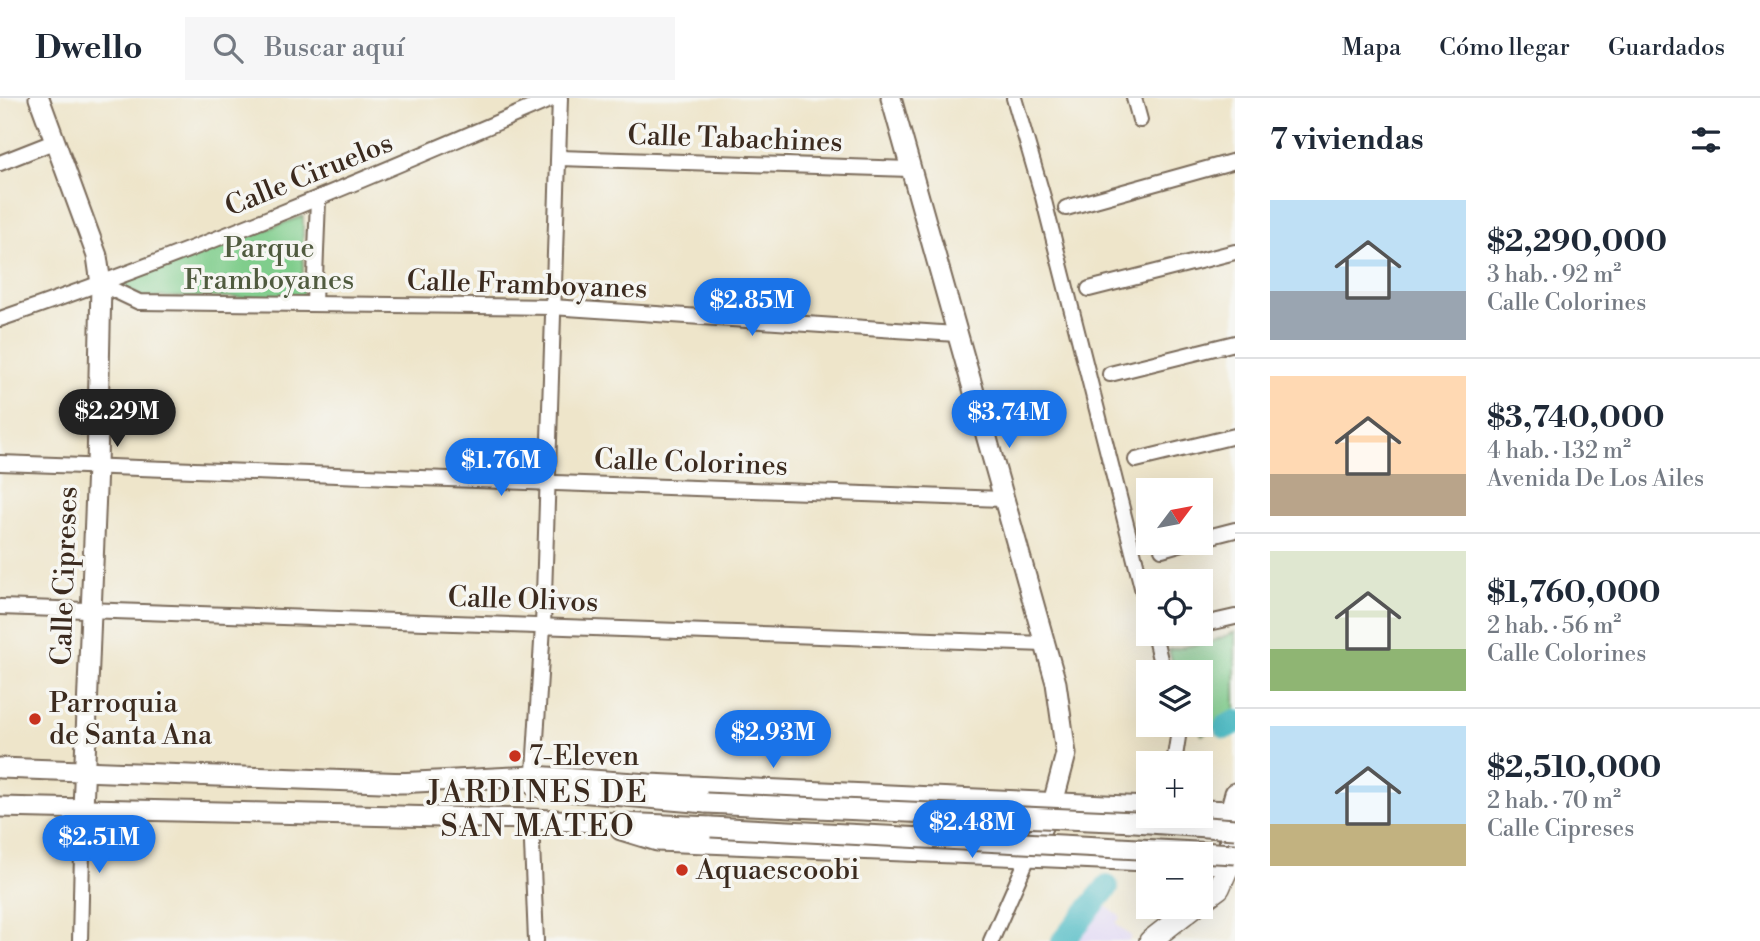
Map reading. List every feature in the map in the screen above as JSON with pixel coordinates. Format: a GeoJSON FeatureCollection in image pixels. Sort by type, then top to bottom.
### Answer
{"type":"FeatureCollection","features":[{"type":"Feature","properties":{"kind":"main road"},"geometry":{"type":"LineString","coordinates":[[1213,892],[1219,888],[1234,863]]}},
{"type":"Feature","properties":{"kind":"main road"},"geometry":{"type":"LineString","coordinates":[[1150,941],[1178,919]]}},
{"type":"Feature","properties":{"kind":"street","name":"Calle Cipreses"},"geometry":{"type":"LineString","coordinates":[[39,98],[97,256],[101,284],[80,941]]}},
{"type":"Feature","properties":{"kind":"street","name":"Calle Ciruelos"},"geometry":{"type":"LineString","coordinates":[[0,319],[101,284],[317,200],[554,98]]}},
{"type":"Feature","properties":{"kind":"street"},"geometry":{"type":"LineString","coordinates":[[533,782],[543,625],[560,98]]}},
{"type":"Feature","properties":{"kind":"street"},"geometry":{"type":"LineString","coordinates":[[891,98],[1056,683],[1066,754],[1053,803],[991,941]]}},
{"type":"Feature","properties":{"kind":"street"},"geometry":{"type":"LineString","coordinates":[[1014,98],[1043,197],[1137,569]]}},
{"type":"Feature","properties":{"kind":"street"},"geometry":{"type":"LineString","coordinates":[[1133,98],[1140,120]]}},
{"type":"Feature","properties":{"kind":"street"},"geometry":{"type":"LineString","coordinates":[[0,163],[56,141]]}},
{"type":"Feature","properties":{"kind":"street","name":"Calle Tabachines"},"geometry":{"type":"LineString","coordinates":[[559,158],[910,169]]}},
{"type":"Feature","properties":{"kind":"street"},"geometry":{"type":"LineString","coordinates":[[1066,208],[1235,161]]}},
{"type":"Feature","properties":{"kind":"street"},"geometry":{"type":"LineString","coordinates":[[314,303],[317,200]]}},
{"type":"Feature","properties":{"kind":"street"},"geometry":{"type":"LineString","coordinates":[[1089,289],[1235,252]]}},
{"type":"Feature","properties":{"kind":"street","name":"Calle Framboyanes"},"geometry":{"type":"LineString","coordinates":[[101,284],[139,302],[552,307],[956,334]]}},
{"type":"Feature","properties":{"kind":"street"},"geometry":{"type":"LineString","coordinates":[[1110,374],[1235,343]]}},
{"type":"Feature","properties":{"kind":"street"},"geometry":{"type":"LineString","coordinates":[[1136,460],[1235,436]]}},
{"type":"Feature","properties":{"kind":"street","name":"Calle Colorines"},"geometry":{"type":"LineString","coordinates":[[0,463],[1002,499]]}},
{"type":"Feature","properties":{"kind":"street"},"geometry":{"type":"LineString","coordinates":[[1213,536],[1235,530]]}},
{"type":"Feature","properties":{"kind":"street","name":"Calle Olivos"},"geometry":{"type":"LineString","coordinates":[[0,607],[1045,644]]}},
{"type":"Feature","properties":{"kind":"street"},"geometry":{"type":"LineString","coordinates":[[1213,622],[1235,617]]}},
{"type":"Feature","properties":{"kind":"street"},"geometry":{"type":"LineString","coordinates":[[0,768],[397,783],[649,784],[1073,804],[1136,804]]}},
{"type":"Feature","properties":{"kind":"street"},"geometry":{"type":"LineString","coordinates":[[533,782],[706,803],[1121,822],[1234,811]]}},
{"type":"Feature","properties":{"kind":"street"},"geometry":{"type":"LineString","coordinates":[[1073,804],[1066,814],[1065,837],[1078,857]]}},
{"type":"Feature","properties":{"kind":"street"},"geometry":{"type":"LineString","coordinates":[[0,807],[531,818],[711,827],[1234,863]]}},
{"type":"Feature","properties":{"kind":"street"},"geometry":{"type":"LineString","coordinates":[[1213,810],[1234,811]]}},
{"type":"Feature","properties":{"kind":"street"},"geometry":{"type":"LineString","coordinates":[[1234,811],[1234,863]]}},
{"type":"Feature","properties":{"kind":"street"},"geometry":{"type":"LineString","coordinates":[[531,818],[536,941]]}},
{"type":"Feature","properties":{"kind":"street"},"geometry":{"type":"LineString","coordinates":[[593,822],[657,841],[1136,859]]}},
{"type":"Feature","properties":{"kind":"street"},"geometry":{"type":"LineString","coordinates":[[1213,863],[1234,863]]}},
{"type":"Feature","properties":{"kind":"shaded area"},"geometry":{"type":"Polygon","coordinates":[[[1104,905],[1121,917],[1116,923],[1132,937],[1128,941],[1076,941],[1104,905]]]}},
{"type":"Feature","properties":{"kind":"green space","name":"Parque Framboyanes"},"geometry":{"type":"Polygon","coordinates":[[[303,216],[303,298],[142,297],[116,284],[303,216]]]}},
{"type":"Feature","properties":{"kind":"green space"},"geometry":{"type":"Polygon","coordinates":[[[1235,632],[1235,715],[1213,728],[1213,660],[1172,660],[1169,650],[1189,646],[1213,646],[1213,641],[1235,632]]]}},
{"type":"Feature","properties":{"kind":"waterway"},"geometry":{"type":"LineString","coordinates":[[1226,727],[1235,722]]}},
{"type":"Feature","properties":{"kind":"waterway"},"geometry":{"type":"LineString","coordinates":[[1063,941],[1107,887]]}},
{"type":"Feature","properties":{"kind":"place","name":"Parroquia de Santa Ana"},"geometry":{"type":"Point","coordinates":[35,719]}},
{"type":"Feature","properties":{"kind":"place","name":"7-Eleven"},"geometry":{"type":"Point","coordinates":[515,756]}},
{"type":"Feature","properties":{"kind":"place","name":"Aquaescoobi"},"geometry":{"type":"Point","coordinates":[682,870]}},
{"type":"Feature","properties":{"kind":"district","name":"JARDINES DE SAN MATEO"},"geometry":{"type":"Point","coordinates":[538,810]}}]}
